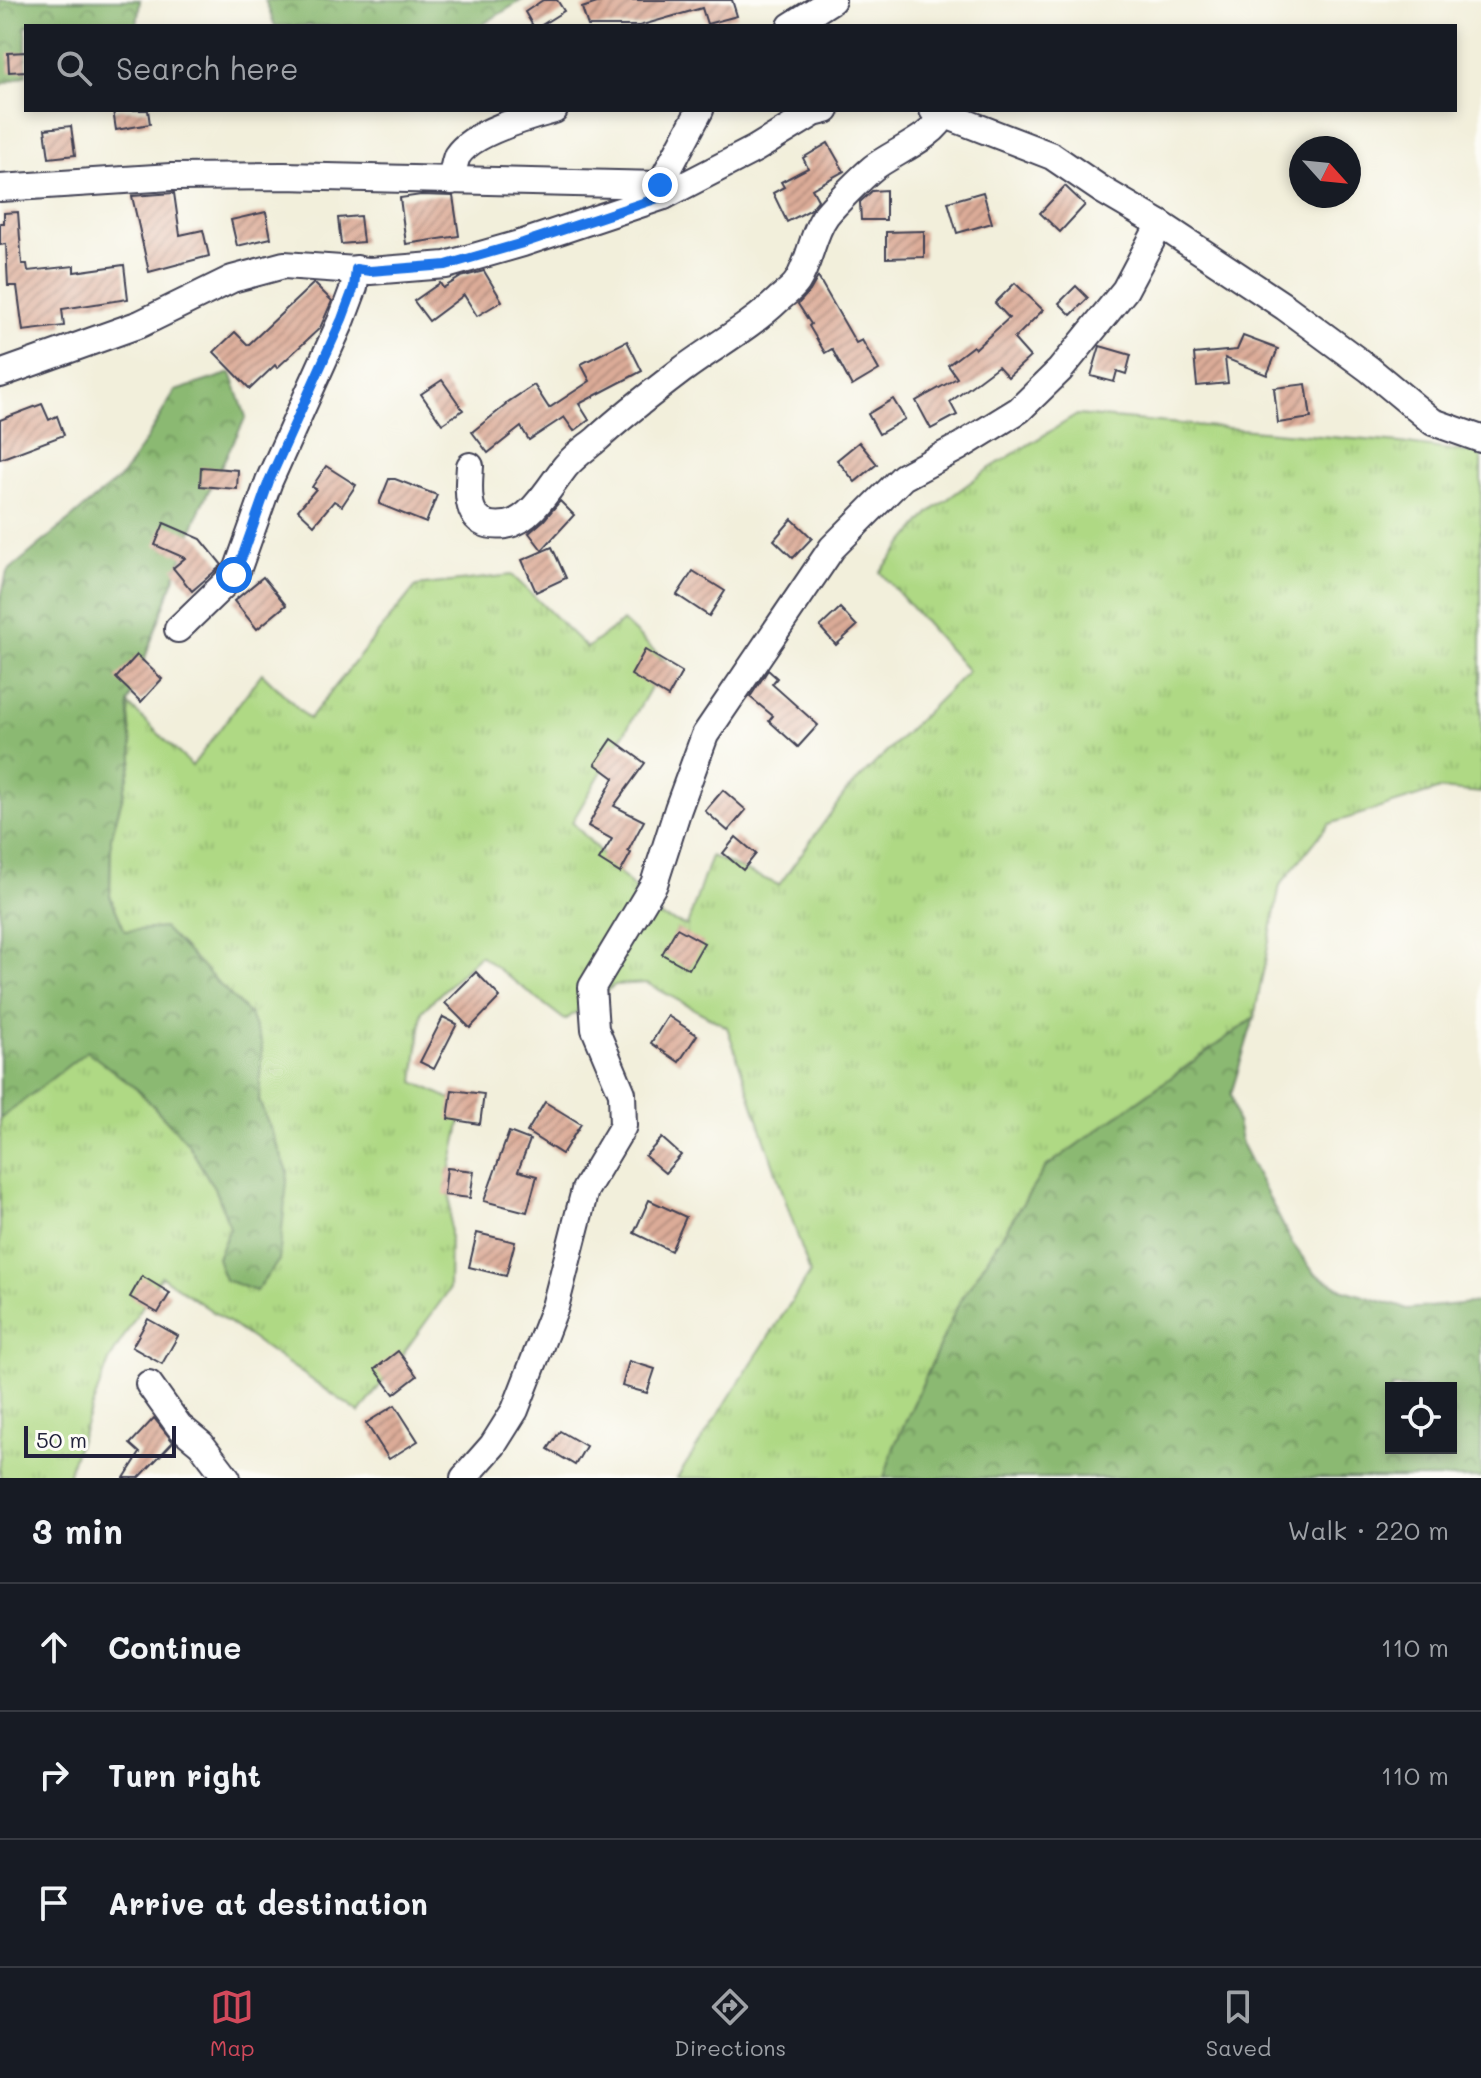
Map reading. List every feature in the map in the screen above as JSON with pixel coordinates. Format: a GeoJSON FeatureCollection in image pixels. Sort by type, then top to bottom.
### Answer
{"type":"FeatureCollection","features":[{"type":"Feature","properties":{"kind":"street"},"geometry":{"type":"LineString","coordinates":[[794,24],[832,0]]}},
{"type":"Feature","properties":{"kind":"street"},"geometry":{"type":"LineString","coordinates":[[451,181],[457,157],[471,142],[516,121],[547,112]]}},
{"type":"Feature","properties":{"kind":"street"},"geometry":{"type":"LineString","coordinates":[[662,190],[699,112]]}},
{"type":"Feature","properties":{"kind":"street"},"geometry":{"type":"LineString","coordinates":[[0,374],[140,324],[232,279],[284,265],[370,271],[446,265],[523,243],[662,190],[755,149],[818,112]]}},
{"type":"Feature","properties":{"kind":"street"},"geometry":{"type":"LineString","coordinates":[[938,112],[1052,156],[1285,307],[1369,369],[1433,422],[1481,439]]}},
{"type":"Feature","properties":{"kind":"street"},"geometry":{"type":"LineString","coordinates":[[470,466],[468,495],[471,510],[480,520],[490,525],[509,525],[531,511],[567,465],[602,434],[683,369],[770,308],[796,283],[825,217],[872,168],[942,121],[938,112]]}},
{"type":"Feature","properties":{"kind":"street"},"geometry":{"type":"LineString","coordinates":[[0,188],[171,177],[300,176],[662,190]]}},
{"type":"Feature","properties":{"kind":"street"},"geometry":{"type":"LineString","coordinates":[[464,1478],[493,1445],[515,1410],[555,1307],[585,1190],[623,1126],[622,1093],[595,1029],[592,987],[654,884],[705,735],[832,548],[903,477],[1019,410],[1060,370],[1125,290],[1160,224]]}},
{"type":"Feature","properties":{"kind":"street"},"geometry":{"type":"LineString","coordinates":[[178,629],[238,568],[269,481],[342,319],[354,287],[356,269]]}},
{"type":"Feature","properties":{"kind":"street"},"geometry":{"type":"LineString","coordinates":[[149,1384],[179,1426],[201,1444],[227,1478]]}},
{"type":"Feature","properties":{"kind":"green space"},"geometry":{"type":"Polygon","coordinates":[[[0,0],[140,0],[137,24],[24,24],[24,76],[0,85],[0,0]]]}},
{"type":"Feature","properties":{"kind":"green space"},"geometry":{"type":"Polygon","coordinates":[[[265,0],[522,0],[483,24],[274,24],[265,0]]]}},
{"type":"Feature","properties":{"kind":"green space"},"geometry":{"type":"Polygon","coordinates":[[[231,373],[246,417],[201,506],[128,704],[133,759],[111,838],[110,896],[125,931],[164,928],[250,1015],[262,1045],[259,1101],[288,1172],[279,1260],[256,1291],[225,1280],[217,1258],[230,1228],[217,1193],[187,1142],[138,1090],[87,1051],[0,1119],[0,601],[7,572],[123,475],[175,391],[231,373]]]}},
{"type":"Feature","properties":{"kind":"green space"},"geometry":{"type":"Polygon","coordinates":[[[1077,415],[1400,443],[1481,454],[1481,793],[1440,789],[1329,824],[1280,885],[1254,1018],[1046,1167],[958,1305],[894,1447],[884,1478],[677,1478],[810,1273],[727,1027],[647,983],[615,985],[565,1020],[480,955],[422,1011],[414,1082],[464,1105],[451,1167],[449,1290],[360,1413],[161,1276],[109,1361],[68,1478],[0,1478],[0,1119],[87,1050],[138,1090],[187,1142],[217,1193],[230,1228],[217,1258],[288,1172],[259,1101],[262,1045],[250,1015],[206,972],[125,932],[110,896],[111,838],[133,759],[128,704],[192,766],[262,673],[309,719],[416,586],[512,575],[587,648],[623,621],[666,662],[572,822],[661,917],[687,926],[711,856],[779,885],[846,792],[968,671],[880,572],[929,513],[987,470],[1077,415]]]}},
{"type":"Feature","properties":{"kind":"green space"},"geometry":{"type":"Polygon","coordinates":[[[1254,1018],[1231,1094],[1242,1145],[1292,1243],[1315,1274],[1344,1290],[1407,1309],[1481,1302],[1481,1478],[884,1478],[894,1447],[958,1305],[1046,1167],[1254,1018]]]}},
{"type":"Feature","properties":{"kind":"building"},"geometry":{"type":"Polygon","coordinates":[[[543,0],[557,0],[564,11],[543,24],[532,24],[525,12],[543,0]]]}},
{"type":"Feature","properties":{"kind":"building"},"geometry":{"type":"Polygon","coordinates":[[[606,0],[732,0],[737,16],[707,24],[702,8],[646,24],[587,24],[582,8],[606,0]]]}},
{"type":"Feature","properties":{"kind":"building"},"geometry":{"type":"Polygon","coordinates":[[[24,52],[24,71],[9,72],[8,53],[24,52]]]}},
{"type":"Feature","properties":{"kind":"building"},"geometry":{"type":"Polygon","coordinates":[[[113,112],[148,112],[150,124],[116,130],[113,112]]]}},
{"type":"Feature","properties":{"kind":"building"},"geometry":{"type":"Polygon","coordinates":[[[71,126],[75,155],[49,158],[45,129],[71,126]]]}},
{"type":"Feature","properties":{"kind":"building"},"geometry":{"type":"Polygon","coordinates":[[[828,143],[844,171],[812,189],[818,200],[810,210],[787,222],[773,193],[784,187],[781,182],[808,168],[803,158],[828,143]]]}},
{"type":"Feature","properties":{"kind":"building"},"geometry":{"type":"Polygon","coordinates":[[[1065,186],[1085,205],[1060,232],[1040,213],[1065,186]]]}},
{"type":"Feature","properties":{"kind":"building"},"geometry":{"type":"Polygon","coordinates":[[[886,190],[886,220],[861,220],[860,202],[872,191],[886,190]]]}},
{"type":"Feature","properties":{"kind":"building"},"geometry":{"type":"Polygon","coordinates":[[[983,192],[992,223],[957,233],[948,202],[983,192]]]}},
{"type":"Feature","properties":{"kind":"building"},"geometry":{"type":"Polygon","coordinates":[[[174,193],[180,235],[203,230],[209,256],[149,272],[132,196],[174,193]]]}},
{"type":"Feature","properties":{"kind":"building"},"geometry":{"type":"Polygon","coordinates":[[[453,196],[459,236],[406,244],[400,198],[453,196]]]}},
{"type":"Feature","properties":{"kind":"building"},"geometry":{"type":"Polygon","coordinates":[[[18,212],[22,264],[27,264],[28,271],[74,266],[74,272],[124,265],[128,299],[62,309],[64,326],[23,331],[17,286],[8,286],[6,244],[0,245],[0,223],[4,223],[4,213],[18,212]]]}},
{"type":"Feature","properties":{"kind":"building"},"geometry":{"type":"Polygon","coordinates":[[[266,212],[271,238],[237,246],[231,220],[266,212]]]}},
{"type":"Feature","properties":{"kind":"building"},"geometry":{"type":"Polygon","coordinates":[[[360,216],[363,242],[341,244],[338,218],[360,216]]]}},
{"type":"Feature","properties":{"kind":"building"},"geometry":{"type":"Polygon","coordinates":[[[924,231],[924,257],[886,258],[886,232],[924,231]]]}},
{"type":"Feature","properties":{"kind":"building"},"geometry":{"type":"Polygon","coordinates":[[[484,271],[502,301],[477,316],[464,295],[429,321],[414,301],[440,283],[443,288],[461,277],[484,271]]]}},
{"type":"Feature","properties":{"kind":"building"},"geometry":{"type":"Polygon","coordinates":[[[818,277],[856,343],[862,340],[879,370],[852,386],[832,349],[825,353],[798,304],[818,277]]]}},
{"type":"Feature","properties":{"kind":"building"},"geometry":{"type":"Polygon","coordinates":[[[314,283],[332,301],[320,328],[250,389],[214,352],[235,332],[248,345],[314,283]]]}},
{"type":"Feature","properties":{"kind":"building"},"geometry":{"type":"Polygon","coordinates":[[[1015,283],[1043,310],[1014,339],[1030,357],[1008,377],[998,366],[950,402],[957,415],[931,429],[916,401],[957,378],[948,365],[973,346],[975,349],[1009,318],[995,303],[1015,283]]]}},
{"type":"Feature","properties":{"kind":"building"},"geometry":{"type":"Polygon","coordinates":[[[1076,286],[1088,298],[1071,315],[1059,303],[1076,286]]]}},
{"type":"Feature","properties":{"kind":"building"},"geometry":{"type":"Polygon","coordinates":[[[1243,336],[1278,349],[1267,375],[1225,358],[1228,383],[1197,386],[1194,354],[1237,350],[1243,336]]]}},
{"type":"Feature","properties":{"kind":"building"},"geometry":{"type":"Polygon","coordinates":[[[627,341],[642,371],[579,404],[589,420],[574,431],[564,417],[529,440],[521,427],[488,453],[472,432],[534,385],[549,408],[590,381],[581,364],[627,341]]]}},
{"type":"Feature","properties":{"kind":"building"},"geometry":{"type":"Polygon","coordinates":[[[1100,346],[1131,355],[1126,374],[1117,371],[1114,382],[1091,376],[1100,346]]]}},
{"type":"Feature","properties":{"kind":"building"},"geometry":{"type":"Polygon","coordinates":[[[442,380],[463,410],[442,424],[421,394],[442,380]]]}},
{"type":"Feature","properties":{"kind":"building"},"geometry":{"type":"Polygon","coordinates":[[[1306,384],[1311,418],[1278,423],[1274,388],[1306,384]]]}},
{"type":"Feature","properties":{"kind":"building"},"geometry":{"type":"Polygon","coordinates":[[[893,399],[905,419],[879,434],[868,414],[893,399]]]}},
{"type":"Feature","properties":{"kind":"building"},"geometry":{"type":"Polygon","coordinates":[[[42,404],[49,420],[57,416],[64,435],[0,459],[0,420],[42,404]]]}},
{"type":"Feature","properties":{"kind":"building"},"geometry":{"type":"Polygon","coordinates":[[[859,442],[877,464],[855,482],[837,460],[859,442]]]}},
{"type":"Feature","properties":{"kind":"building"},"geometry":{"type":"Polygon","coordinates":[[[326,466],[356,485],[342,506],[334,501],[314,525],[298,510],[316,489],[312,487],[326,466]]]}},
{"type":"Feature","properties":{"kind":"building"},"geometry":{"type":"Polygon","coordinates":[[[201,467],[238,470],[237,489],[200,486],[201,467]]]}},
{"type":"Feature","properties":{"kind":"building"},"geometry":{"type":"Polygon","coordinates":[[[389,479],[437,495],[426,523],[379,504],[389,479]]]}},
{"type":"Feature","properties":{"kind":"building"},"geometry":{"type":"Polygon","coordinates":[[[560,501],[574,515],[542,550],[529,533],[560,501]]]}},
{"type":"Feature","properties":{"kind":"building"},"geometry":{"type":"Polygon","coordinates":[[[792,519],[812,538],[793,558],[774,540],[792,519]]]}},
{"type":"Feature","properties":{"kind":"building"},"geometry":{"type":"Polygon","coordinates":[[[164,523],[201,539],[222,565],[192,591],[173,568],[185,558],[155,545],[164,523]]]}},
{"type":"Feature","properties":{"kind":"building"},"geometry":{"type":"Polygon","coordinates":[[[552,547],[566,578],[536,592],[522,560],[552,547]]]}},
{"type":"Feature","properties":{"kind":"building"},"geometry":{"type":"Polygon","coordinates":[[[693,571],[725,591],[709,616],[677,595],[693,571]]]}},
{"type":"Feature","properties":{"kind":"building"},"geometry":{"type":"Polygon","coordinates":[[[263,577],[286,605],[257,629],[234,601],[263,577]]]}},
{"type":"Feature","properties":{"kind":"building"},"geometry":{"type":"Polygon","coordinates":[[[840,608],[857,626],[836,645],[820,627],[840,608]]]}},
{"type":"Feature","properties":{"kind":"building"},"geometry":{"type":"Polygon","coordinates":[[[645,650],[682,672],[668,697],[631,675],[645,650]]]}},
{"type":"Feature","properties":{"kind":"building"},"geometry":{"type":"Polygon","coordinates":[[[137,655],[162,679],[141,702],[116,678],[137,655]]]}},
{"type":"Feature","properties":{"kind":"building"},"geometry":{"type":"Polygon","coordinates":[[[768,670],[777,678],[772,684],[818,725],[798,747],[769,721],[773,716],[750,697],[768,670]]]}},
{"type":"Feature","properties":{"kind":"building"},"geometry":{"type":"Polygon","coordinates":[[[612,739],[645,763],[614,806],[644,821],[620,873],[599,860],[612,839],[588,826],[614,778],[595,764],[612,739]]]}},
{"type":"Feature","properties":{"kind":"building"},"geometry":{"type":"Polygon","coordinates":[[[723,790],[746,810],[728,831],[705,811],[723,790]]]}},
{"type":"Feature","properties":{"kind":"building"},"geometry":{"type":"Polygon","coordinates":[[[736,837],[756,854],[743,870],[723,853],[736,837]]]}},
{"type":"Feature","properties":{"kind":"building"},"geometry":{"type":"Polygon","coordinates":[[[677,928],[704,943],[689,969],[662,954],[677,928]]]}},
{"type":"Feature","properties":{"kind":"building"},"geometry":{"type":"Polygon","coordinates":[[[476,972],[500,997],[470,1028],[445,1003],[476,972]]]}},
{"type":"Feature","properties":{"kind":"building"},"geometry":{"type":"Polygon","coordinates":[[[668,1016],[697,1035],[679,1062],[651,1043],[668,1016]]]}},
{"type":"Feature","properties":{"kind":"building"},"geometry":{"type":"Polygon","coordinates":[[[443,1017],[457,1024],[434,1069],[420,1062],[443,1017]]]}},
{"type":"Feature","properties":{"kind":"building"},"geometry":{"type":"Polygon","coordinates":[[[452,1090],[484,1094],[480,1124],[448,1119],[452,1090]]]}},
{"type":"Feature","properties":{"kind":"building"},"geometry":{"type":"Polygon","coordinates":[[[545,1102],[581,1124],[562,1154],[527,1132],[545,1102]]]}},
{"type":"Feature","properties":{"kind":"building"},"geometry":{"type":"Polygon","coordinates":[[[509,1132],[530,1140],[518,1171],[537,1176],[527,1212],[484,1201],[509,1132]]]}},
{"type":"Feature","properties":{"kind":"building"},"geometry":{"type":"Polygon","coordinates":[[[662,1138],[681,1155],[665,1173],[645,1156],[662,1138]]]}},
{"type":"Feature","properties":{"kind":"building"},"geometry":{"type":"Polygon","coordinates":[[[447,1168],[474,1171],[470,1198],[444,1195],[447,1168]]]}},
{"type":"Feature","properties":{"kind":"building"},"geometry":{"type":"Polygon","coordinates":[[[649,1200],[686,1217],[671,1251],[634,1233],[649,1200]]]}},
{"type":"Feature","properties":{"kind":"building"},"geometry":{"type":"Polygon","coordinates":[[[477,1233],[515,1242],[506,1276],[469,1267],[477,1233]]]}},
{"type":"Feature","properties":{"kind":"building"},"geometry":{"type":"Polygon","coordinates":[[[142,1276],[170,1293],[158,1313],[130,1297],[142,1276]]]}},
{"type":"Feature","properties":{"kind":"building"},"geometry":{"type":"Polygon","coordinates":[[[148,1319],[178,1336],[162,1364],[132,1347],[148,1319]]]}},
{"type":"Feature","properties":{"kind":"building"},"geometry":{"type":"Polygon","coordinates":[[[398,1351],[417,1376],[394,1394],[375,1369],[398,1351]]]}},
{"type":"Feature","properties":{"kind":"building"},"geometry":{"type":"Polygon","coordinates":[[[629,1361],[655,1369],[647,1393],[622,1386],[629,1361]]]}},
{"type":"Feature","properties":{"kind":"building"},"geometry":{"type":"Polygon","coordinates":[[[395,1405],[418,1441],[389,1459],[366,1423],[395,1405]]]}},
{"type":"Feature","properties":{"kind":"building"},"geometry":{"type":"Polygon","coordinates":[[[154,1418],[173,1442],[139,1478],[124,1478],[140,1453],[130,1444],[154,1418]]]}},
{"type":"Feature","properties":{"kind":"building"},"geometry":{"type":"Polygon","coordinates":[[[560,1431],[586,1446],[575,1465],[548,1449],[560,1431]]]}},
{"type":"Feature","properties":{"kind":"route"},"geometry":{"type":"LineString","coordinates":[[234,575],[269,481],[342,319],[354,287],[356,269],[370,271],[446,265],[664,196],[660,185]]}}]}
